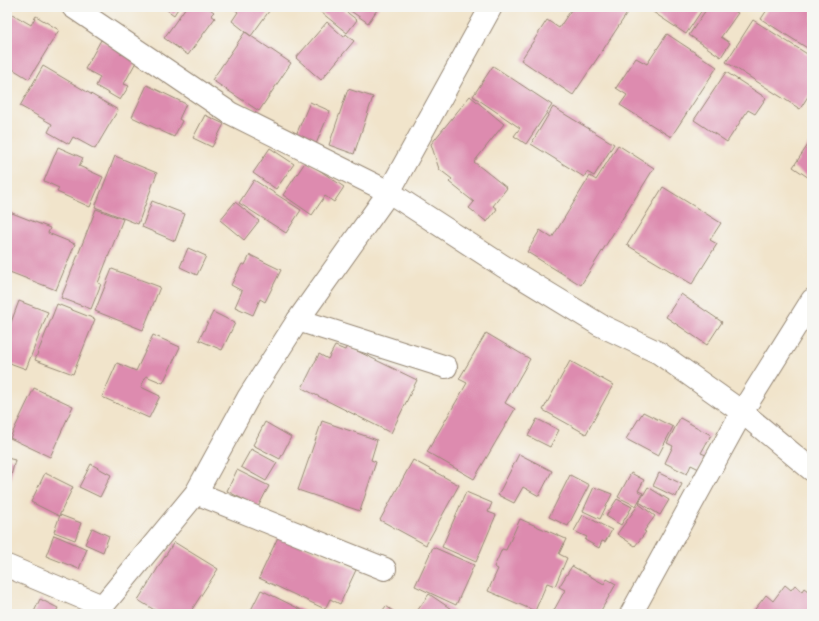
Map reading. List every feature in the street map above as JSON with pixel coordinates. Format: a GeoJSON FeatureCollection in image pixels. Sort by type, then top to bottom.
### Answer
{"type":"FeatureCollection","features":[{"type":"Feature","properties":{"kind":"street"},"geometry":{"type":"LineString","coordinates":[[73,7],[230,113],[390,192],[503,266],[594,321],[659,353],[742,412],[812,470]]}},
{"type":"Feature","properties":{"kind":"street"},"geometry":{"type":"LineString","coordinates":[[7,566],[99,610],[196,494],[248,398],[298,320],[390,192],[491,7]]}},
{"type":"Feature","properties":{"kind":"street"},"geometry":{"type":"LineString","coordinates":[[631,614],[742,412],[812,300]]}},
{"type":"Feature","properties":{"kind":"street"},"geometry":{"type":"LineString","coordinates":[[298,320],[446,367]]}},
{"type":"Feature","properties":{"kind":"street"},"geometry":{"type":"LineString","coordinates":[[196,494],[385,569]]}},
{"type":"Feature","properties":{"kind":"building"},"geometry":{"type":"Polygon","coordinates":[[[163,7],[179,7],[174,15],[163,7]]]}},
{"type":"Feature","properties":{"kind":"building"},"geometry":{"type":"Polygon","coordinates":[[[186,7],[207,7],[214,12],[211,15],[215,18],[188,55],[164,38],[186,7]]]}},
{"type":"Feature","properties":{"kind":"building"},"geometry":{"type":"Polygon","coordinates":[[[232,7],[272,7],[251,36],[232,21],[238,12],[232,7]]]}},
{"type":"Feature","properties":{"kind":"building"},"geometry":{"type":"Polygon","coordinates":[[[319,7],[340,7],[357,20],[347,33],[317,9],[319,7]]]}},
{"type":"Feature","properties":{"kind":"building"},"geometry":{"type":"Polygon","coordinates":[[[345,7],[379,7],[368,23],[345,7]]]}},
{"type":"Feature","properties":{"kind":"building"},"geometry":{"type":"Polygon","coordinates":[[[573,7],[628,7],[630,9],[573,95],[521,60],[547,20],[559,28],[573,7]]]}},
{"type":"Feature","properties":{"kind":"building"},"geometry":{"type":"Polygon","coordinates":[[[656,7],[704,7],[686,34],[653,12],[656,7]]]}},
{"type":"Feature","properties":{"kind":"building"},"geometry":{"type":"Polygon","coordinates":[[[708,7],[728,7],[738,13],[721,37],[730,43],[721,57],[689,35],[708,7]]]}},
{"type":"Feature","properties":{"kind":"building"},"geometry":{"type":"Polygon","coordinates":[[[769,7],[812,7],[812,51],[761,19],[769,7]]]}},
{"type":"Feature","properties":{"kind":"building"},"geometry":{"type":"Polygon","coordinates":[[[7,11],[31,25],[36,16],[59,30],[29,79],[11,68],[7,74],[7,11]]]}},
{"type":"Feature","properties":{"kind":"building"},"geometry":{"type":"Polygon","coordinates":[[[753,20],[812,57],[812,69],[809,73],[812,75],[812,90],[800,109],[726,62],[753,20]]]}},
{"type":"Feature","properties":{"kind":"building"},"geometry":{"type":"Polygon","coordinates":[[[327,22],[344,37],[346,34],[354,41],[321,80],[296,58],[327,22]]]}},
{"type":"Feature","properties":{"kind":"building"},"geometry":{"type":"Polygon","coordinates":[[[245,32],[291,63],[259,111],[212,80],[245,32]]]}},
{"type":"Feature","properties":{"kind":"building"},"geometry":{"type":"Polygon","coordinates":[[[667,34],[717,67],[671,137],[620,105],[627,95],[616,88],[636,58],[647,64],[667,34]]]}},
{"type":"Feature","properties":{"kind":"building"},"geometry":{"type":"Polygon","coordinates":[[[101,40],[137,60],[124,84],[129,86],[120,100],[96,86],[100,77],[85,69],[101,40]]]}},
{"type":"Feature","properties":{"kind":"building"},"geometry":{"type":"Polygon","coordinates":[[[43,66],[118,110],[95,149],[73,137],[69,144],[48,132],[52,124],[20,106],[43,66]]]}},
{"type":"Feature","properties":{"kind":"building"},"geometry":{"type":"Polygon","coordinates":[[[493,66],[552,105],[526,144],[514,136],[520,128],[473,96],[493,66]]]}},
{"type":"Feature","properties":{"kind":"building"},"geometry":{"type":"Polygon","coordinates":[[[726,72],[766,98],[755,114],[748,110],[727,142],[694,120],[726,72]]]}},
{"type":"Feature","properties":{"kind":"building"},"geometry":{"type":"Polygon","coordinates":[[[147,85],[186,104],[179,119],[182,121],[174,137],[132,117],[147,85]]]}},
{"type":"Feature","properties":{"kind":"building"},"geometry":{"type":"Polygon","coordinates":[[[348,89],[373,97],[354,154],[329,145],[348,89]]]}},
{"type":"Feature","properties":{"kind":"building"},"geometry":{"type":"Polygon","coordinates":[[[470,96],[504,124],[474,162],[507,188],[493,206],[497,209],[487,222],[469,208],[474,202],[449,182],[452,179],[439,169],[431,144],[470,96]]]}},
{"type":"Feature","properties":{"kind":"building"},"geometry":{"type":"Polygon","coordinates":[[[310,102],[330,111],[316,144],[296,135],[310,102]]]}},
{"type":"Feature","properties":{"kind":"building"},"geometry":{"type":"Polygon","coordinates":[[[553,107],[614,144],[594,176],[587,172],[584,177],[531,144],[553,107]]]}},
{"type":"Feature","properties":{"kind":"building"},"geometry":{"type":"Polygon","coordinates":[[[205,115],[224,124],[212,147],[193,138],[205,115]]]}},
{"type":"Feature","properties":{"kind":"building"},"geometry":{"type":"Polygon","coordinates":[[[812,139],[812,180],[793,167],[812,139]]]}},
{"type":"Feature","properties":{"kind":"building"},"geometry":{"type":"Polygon","coordinates":[[[618,145],[654,168],[581,285],[527,252],[540,230],[552,238],[590,176],[596,180],[618,145]]]}},
{"type":"Feature","properties":{"kind":"building"},"geometry":{"type":"Polygon","coordinates":[[[58,147],[83,158],[79,166],[103,177],[90,207],[57,192],[59,188],[44,181],[58,147]]]}},
{"type":"Feature","properties":{"kind":"building"},"geometry":{"type":"Polygon","coordinates":[[[270,148],[294,164],[276,189],[253,173],[270,148]]]}},
{"type":"Feature","properties":{"kind":"building"},"geometry":{"type":"Polygon","coordinates":[[[115,156],[157,173],[138,224],[95,207],[115,156]]]}},
{"type":"Feature","properties":{"kind":"building"},"geometry":{"type":"Polygon","coordinates":[[[306,161],[344,187],[334,202],[325,196],[312,215],[283,195],[306,161]]]}},
{"type":"Feature","properties":{"kind":"building"},"geometry":{"type":"Polygon","coordinates":[[[254,180],[301,210],[286,233],[239,203],[254,180]]]}},
{"type":"Feature","properties":{"kind":"building"},"geometry":{"type":"Polygon","coordinates":[[[663,187],[721,223],[710,240],[717,244],[692,284],[627,245],[663,187]]]}},
{"type":"Feature","properties":{"kind":"building"},"geometry":{"type":"Polygon","coordinates":[[[152,201],[185,214],[175,241],[142,227],[152,201]]]}},
{"type":"Feature","properties":{"kind":"building"},"geometry":{"type":"Polygon","coordinates":[[[235,202],[259,221],[244,240],[220,220],[235,202]]]}},
{"type":"Feature","properties":{"kind":"building"},"geometry":{"type":"Polygon","coordinates":[[[96,209],[123,219],[98,283],[101,284],[91,309],[61,298],[96,209]]]}},
{"type":"Feature","properties":{"kind":"building"},"geometry":{"type":"Polygon","coordinates":[[[7,211],[50,228],[48,233],[75,244],[56,290],[7,271],[7,211]]]}},
{"type":"Feature","properties":{"kind":"building"},"geometry":{"type":"Polygon","coordinates":[[[188,248],[206,256],[197,275],[180,267],[188,248]]]}},
{"type":"Feature","properties":{"kind":"building"},"geometry":{"type":"Polygon","coordinates":[[[250,255],[281,270],[265,302],[260,299],[253,315],[235,307],[242,291],[231,285],[242,264],[245,265],[250,255]]]}},
{"type":"Feature","properties":{"kind":"building"},"geometry":{"type":"Polygon","coordinates":[[[112,269],[160,287],[143,330],[95,311],[112,269]]]}},
{"type":"Feature","properties":{"kind":"building"},"geometry":{"type":"Polygon","coordinates":[[[681,294],[722,322],[707,345],[666,317],[681,294]]]}},
{"type":"Feature","properties":{"kind":"building"},"geometry":{"type":"Polygon","coordinates":[[[19,301],[48,312],[26,369],[7,362],[7,333],[19,301]]]}},
{"type":"Feature","properties":{"kind":"building"},"geometry":{"type":"Polygon","coordinates":[[[57,304],[95,319],[73,374],[35,360],[57,304]]]}},
{"type":"Feature","properties":{"kind":"building"},"geometry":{"type":"Polygon","coordinates":[[[213,312],[235,323],[222,350],[199,340],[213,312]]]}},
{"type":"Feature","properties":{"kind":"building"},"geometry":{"type":"Polygon","coordinates":[[[486,333],[530,359],[505,403],[515,409],[474,479],[427,452],[467,383],[459,379],[486,333]]]}},
{"type":"Feature","properties":{"kind":"building"},"geometry":{"type":"Polygon","coordinates":[[[153,335],[180,347],[163,383],[146,376],[141,387],[160,396],[149,418],[102,397],[117,363],[136,371],[153,335]]]}},
{"type":"Feature","properties":{"kind":"building"},"geometry":{"type":"Polygon","coordinates":[[[335,346],[345,350],[347,346],[417,380],[391,433],[302,388],[319,354],[328,359],[335,346]]]}},
{"type":"Feature","properties":{"kind":"building"},"geometry":{"type":"Polygon","coordinates":[[[570,361],[613,385],[586,434],[543,410],[570,361]]]}},
{"type":"Feature","properties":{"kind":"building"},"geometry":{"type":"Polygon","coordinates":[[[34,388],[73,406],[50,457],[10,438],[34,388]]]}},
{"type":"Feature","properties":{"kind":"building"},"geometry":{"type":"Polygon","coordinates":[[[643,412],[673,427],[658,456],[626,439],[643,412]]]}},
{"type":"Feature","properties":{"kind":"building"},"geometry":{"type":"Polygon","coordinates":[[[680,418],[711,435],[701,453],[706,455],[699,469],[691,465],[687,474],[665,463],[673,446],[667,443],[680,418]]]}},
{"type":"Feature","properties":{"kind":"building"},"geometry":{"type":"Polygon","coordinates":[[[537,419],[559,430],[550,447],[528,436],[537,419]]]}},
{"type":"Feature","properties":{"kind":"building"},"geometry":{"type":"Polygon","coordinates":[[[322,421],[377,440],[371,460],[376,462],[360,511],[298,490],[322,421]]]}},
{"type":"Feature","properties":{"kind":"building"},"geometry":{"type":"Polygon","coordinates":[[[265,422],[291,437],[280,459],[253,445],[265,422]]]}},
{"type":"Feature","properties":{"kind":"building"},"geometry":{"type":"Polygon","coordinates":[[[251,449],[277,463],[266,481],[241,467],[251,449]]]}},
{"type":"Feature","properties":{"kind":"building"},"geometry":{"type":"Polygon","coordinates":[[[519,454],[552,471],[539,496],[523,487],[514,503],[498,495],[519,454]]]}},
{"type":"Feature","properties":{"kind":"building"},"geometry":{"type":"Polygon","coordinates":[[[7,458],[15,460],[8,488],[7,488],[7,458]]]}},
{"type":"Feature","properties":{"kind":"building"},"geometry":{"type":"Polygon","coordinates":[[[413,460],[459,485],[426,545],[380,520],[413,460]]]}},
{"type":"Feature","properties":{"kind":"building"},"geometry":{"type":"Polygon","coordinates":[[[91,464],[111,475],[100,497],[79,487],[91,464]]]}},
{"type":"Feature","properties":{"kind":"building"},"geometry":{"type":"Polygon","coordinates":[[[237,470],[269,486],[258,507],[227,491],[237,470]]]}},
{"type":"Feature","properties":{"kind":"building"},"geometry":{"type":"Polygon","coordinates":[[[45,473],[73,487],[59,516],[31,502],[45,473]]]}},
{"type":"Feature","properties":{"kind":"building"},"geometry":{"type":"Polygon","coordinates":[[[631,473],[644,480],[638,491],[643,493],[636,506],[618,497],[631,473]]]}},
{"type":"Feature","properties":{"kind":"building"},"geometry":{"type":"Polygon","coordinates":[[[659,473],[682,484],[676,497],[653,486],[659,473]]]}},
{"type":"Feature","properties":{"kind":"building"},"geometry":{"type":"Polygon","coordinates":[[[570,475],[589,485],[568,526],[549,517],[570,475]]]}},
{"type":"Feature","properties":{"kind":"building"},"geometry":{"type":"Polygon","coordinates":[[[594,487],[612,494],[600,519],[583,511],[594,487]]]}},
{"type":"Feature","properties":{"kind":"building"},"geometry":{"type":"Polygon","coordinates":[[[648,487],[669,500],[660,515],[639,502],[648,487]]]}},
{"type":"Feature","properties":{"kind":"building"},"geometry":{"type":"Polygon","coordinates":[[[466,492],[492,503],[488,512],[496,515],[476,562],[442,547],[466,492]]]}},
{"type":"Feature","properties":{"kind":"building"},"geometry":{"type":"Polygon","coordinates":[[[617,499],[632,507],[621,525],[606,516],[617,499]]]}},
{"type":"Feature","properties":{"kind":"building"},"geometry":{"type":"Polygon","coordinates":[[[639,504],[655,516],[644,531],[646,532],[635,546],[617,534],[639,504]]]}},
{"type":"Feature","properties":{"kind":"building"},"geometry":{"type":"Polygon","coordinates":[[[60,515],[81,523],[75,540],[54,532],[60,515]]]}},
{"type":"Feature","properties":{"kind":"building"},"geometry":{"type":"Polygon","coordinates":[[[583,515],[612,530],[605,542],[602,541],[599,548],[585,540],[587,537],[574,531],[583,515]]]}},
{"type":"Feature","properties":{"kind":"building"},"geometry":{"type":"Polygon","coordinates":[[[520,519],[566,539],[559,554],[567,558],[555,586],[547,583],[535,611],[488,591],[498,569],[494,567],[502,549],[506,550],[520,519]]]}},
{"type":"Feature","properties":{"kind":"building"},"geometry":{"type":"Polygon","coordinates":[[[92,528],[109,536],[103,552],[85,544],[92,528]]]}},
{"type":"Feature","properties":{"kind":"building"},"geometry":{"type":"Polygon","coordinates":[[[54,535],[87,549],[79,569],[46,556],[54,535]]]}},
{"type":"Feature","properties":{"kind":"building"},"geometry":{"type":"Polygon","coordinates":[[[279,535],[356,570],[340,604],[330,599],[325,609],[259,578],[279,535]]]}},
{"type":"Feature","properties":{"kind":"building"},"geometry":{"type":"Polygon","coordinates":[[[174,542],[218,569],[189,614],[161,614],[138,600],[174,542]]]}},
{"type":"Feature","properties":{"kind":"building"},"geometry":{"type":"Polygon","coordinates":[[[433,547],[474,565],[456,605],[415,586],[433,547]]]}},
{"type":"Feature","properties":{"kind":"building"},"geometry":{"type":"Polygon","coordinates":[[[572,566],[604,584],[607,579],[616,584],[599,614],[557,614],[553,612],[565,590],[559,587],[572,566]]]}},
{"type":"Feature","properties":{"kind":"building"},"geometry":{"type":"Polygon","coordinates":[[[785,585],[791,590],[795,585],[802,591],[804,588],[812,594],[812,614],[752,613],[766,595],[773,601],[785,585]]]}},
{"type":"Feature","properties":{"kind":"building"},"geometry":{"type":"Polygon","coordinates":[[[261,590],[310,614],[249,614],[261,590]]]}},
{"type":"Feature","properties":{"kind":"building"},"geometry":{"type":"Polygon","coordinates":[[[429,594],[454,611],[452,614],[415,614],[429,594]]]}},
{"type":"Feature","properties":{"kind":"building"},"geometry":{"type":"Polygon","coordinates":[[[40,599],[58,608],[55,614],[33,614],[40,599]]]}},
{"type":"Feature","properties":{"kind":"building"},"geometry":{"type":"Polygon","coordinates":[[[386,606],[397,614],[380,614],[386,606]]]}}]}
